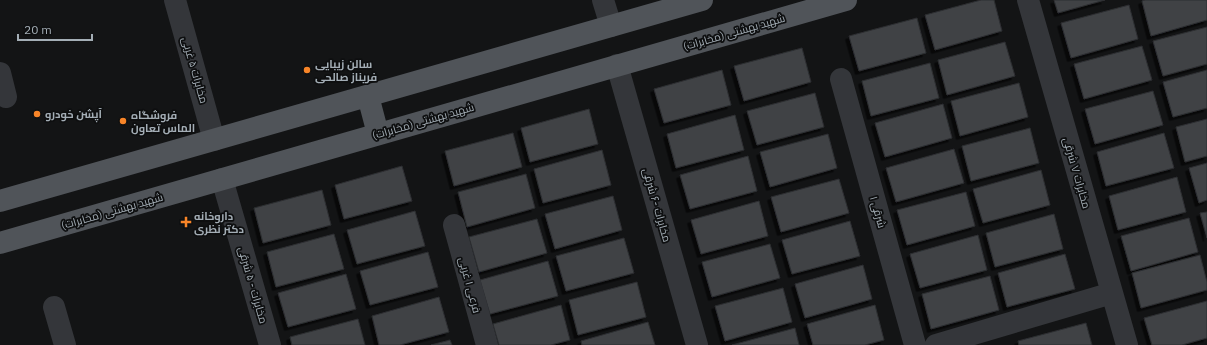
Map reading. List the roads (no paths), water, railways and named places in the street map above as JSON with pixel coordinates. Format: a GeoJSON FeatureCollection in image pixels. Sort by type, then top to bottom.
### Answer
{"type":"FeatureCollection","features":[{"type":"Feature","properties":{"kind":"main road"},"geometry":{"type":"LineString","coordinates":[[0,201],[702,0]]}},
{"type":"Feature","properties":{"kind":"main road","name":"شهید بهشتی (مخابرات)"},"geometry":{"type":"LineString","coordinates":[[0,243],[846,0]]}},
{"type":"Feature","properties":{"kind":"main road"},"geometry":{"type":"LineString","coordinates":[[368,96],[378,134]]}},
{"type":"Feature","properties":{"kind":"street","name":"مخابرات ۵ غربی"},"geometry":{"type":"LineString","coordinates":[[175,0],[214,140]]}},
{"type":"Feature","properties":{"kind":"street"},"geometry":{"type":"LineString","coordinates":[[603,0],[611,26]]}},
{"type":"Feature","properties":{"kind":"street","name":"مخابرات ۷ شرقی"},"geometry":{"type":"LineString","coordinates":[[1028,0],[1127,345]]}},
{"type":"Feature","properties":{"kind":"street","name":"مخابرات -۶ شرقی"},"geometry":{"type":"LineString","coordinates":[[617,66],[698,345]]}},
{"type":"Feature","properties":{"kind":"street"},"geometry":{"type":"LineString","coordinates":[[0,73],[6,97]]}},
{"type":"Feature","properties":{"kind":"street","name":"شرقی ۱"},"geometry":{"type":"LineString","coordinates":[[841,79],[915,345]]}},
{"type":"Feature","properties":{"kind":"street","name":"مخابرات - ۵ شرقی"},"geometry":{"type":"LineString","coordinates":[[222,179],[270,345]]}},
{"type":"Feature","properties":{"kind":"street","name":"فرعی ۱ غربی"},"geometry":{"type":"LineString","coordinates":[[454,226],[487,345]]}},
{"type":"Feature","properties":{"kind":"street"},"geometry":{"type":"LineString","coordinates":[[936,345],[1112,293]]}},
{"type":"Feature","properties":{"kind":"street"},"geometry":{"type":"LineString","coordinates":[[54,307],[65,345]]}},
{"type":"Feature","properties":{"kind":"place","name":"سالن زیبایی فریناز صالحی"},"geometry":{"type":"Point","coordinates":[307,70]}},
{"type":"Feature","properties":{"kind":"place","name":"آپشن خودرو"},"geometry":{"type":"Point","coordinates":[37,114]}},
{"type":"Feature","properties":{"kind":"place","name":"فروشگاه الماس تعاون"},"geometry":{"type":"Point","coordinates":[123,121]}},
{"type":"Feature","properties":{"kind":"place","name":"داروخانه دکتر نظری"},"geometry":{"type":"Point","coordinates":[186,222]}}]}
